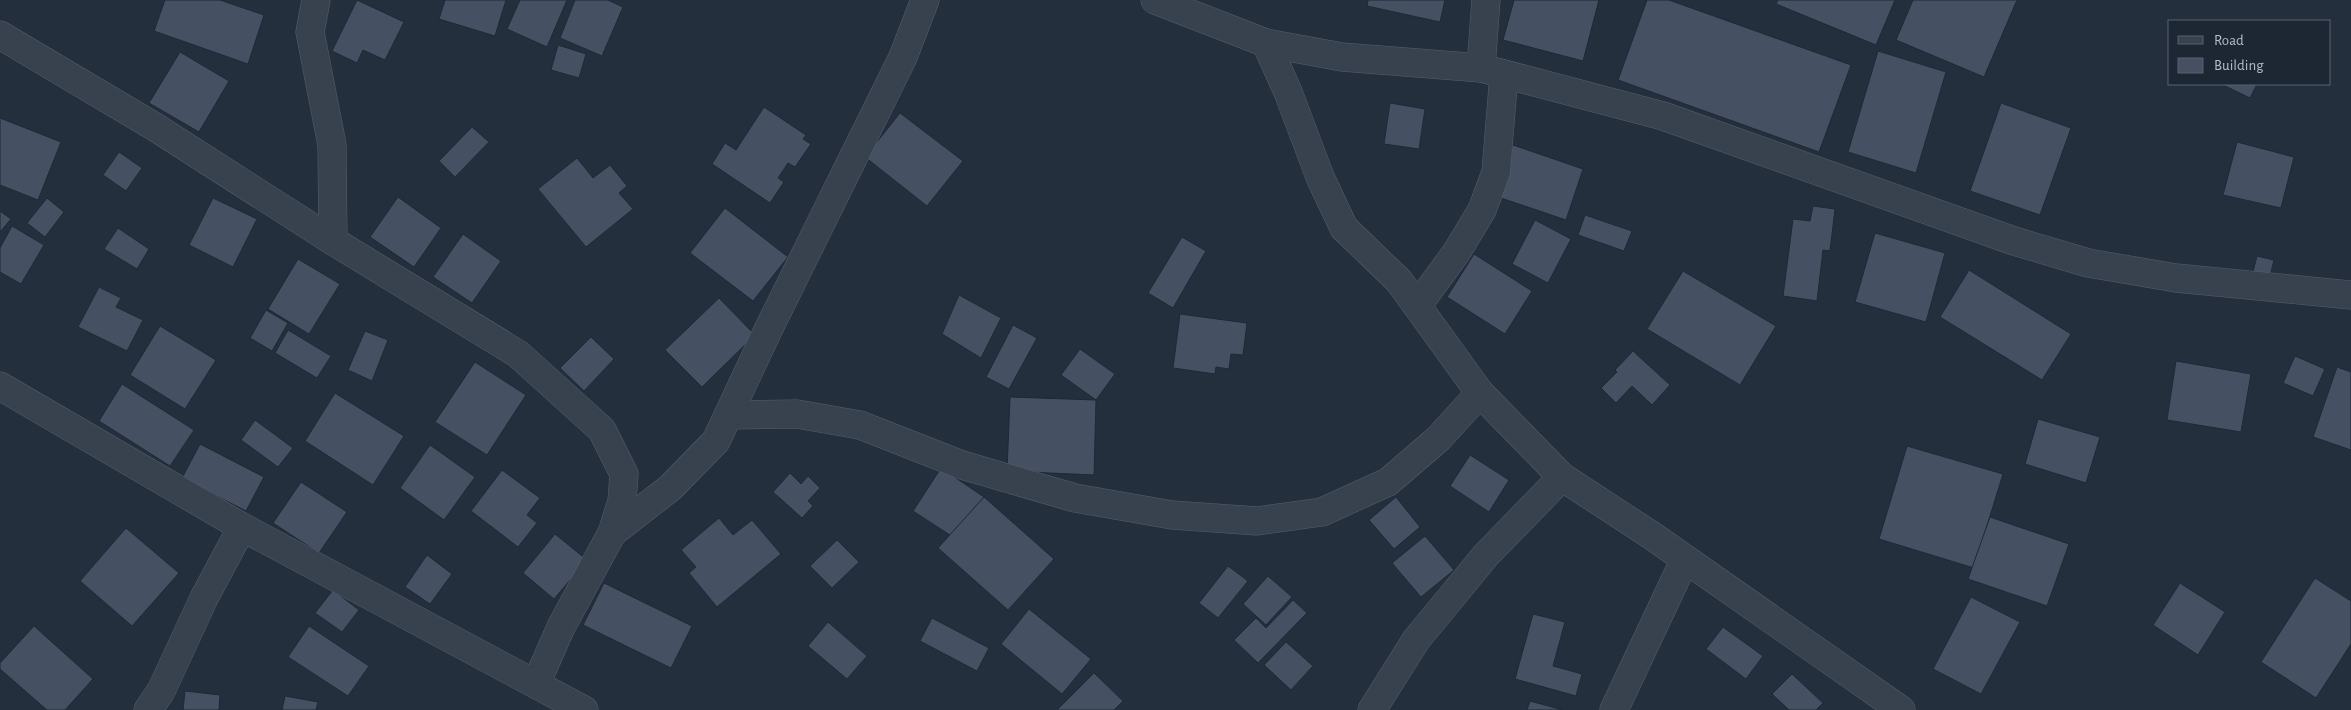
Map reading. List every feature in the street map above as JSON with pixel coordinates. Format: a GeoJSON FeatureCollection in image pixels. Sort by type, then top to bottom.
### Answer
{"type":"FeatureCollection","features":[{"type":"Feature","properties":{"kind":"street"},"geometry":{"type":"LineString","coordinates":[[316,0],[310,32],[332,146],[333,241]]}},
{"type":"Feature","properties":{"kind":"street"},"geometry":{"type":"LineString","coordinates":[[612,533],[677,481],[716,442],[903,57],[926,0]]}},
{"type":"Feature","properties":{"kind":"street"},"geometry":{"type":"LineString","coordinates":[[1156,0],[1266,43],[1342,57],[1493,71],[1663,116],[2014,242],[2088,263],[2176,278],[2351,295]]}},
{"type":"Feature","properties":{"kind":"street"},"geometry":{"type":"LineString","coordinates":[[1418,305],[1456,253],[1482,210],[1496,172],[1493,71],[1486,0]]}},
{"type":"Feature","properties":{"kind":"street"},"geometry":{"type":"LineString","coordinates":[[0,35],[155,127],[333,241],[518,354],[602,430],[624,474],[622,501],[612,533],[561,627],[536,684]]}},
{"type":"Feature","properties":{"kind":"street"},"geometry":{"type":"LineString","coordinates":[[1266,43],[1288,92],[1320,177],[1344,228],[1400,281],[1480,393],[1562,477],[1685,559],[1901,710]]}},
{"type":"Feature","properties":{"kind":"street"},"geometry":{"type":"LineString","coordinates":[[0,386],[242,527],[584,710]]}},
{"type":"Feature","properties":{"kind":"street"},"geometry":{"type":"LineString","coordinates":[[728,415],[797,414],[860,425],[962,465],[1076,498],[1172,515],[1257,521],[1322,512],[1388,482],[1438,439],[1480,393]]}},
{"type":"Feature","properties":{"kind":"street"},"geometry":{"type":"LineString","coordinates":[[1372,710],[1416,640],[1480,562],[1562,477]]}},
{"type":"Feature","properties":{"kind":"street"},"geometry":{"type":"LineString","coordinates":[[148,710],[161,691],[204,598],[242,527]]}},
{"type":"Feature","properties":{"kind":"street"},"geometry":{"type":"LineString","coordinates":[[1614,710],[1685,559]]}},
{"type":"Feature","properties":{"kind":"building"},"geometry":{"type":"Polygon","coordinates":[[[165,0],[220,0],[264,15],[248,64],[154,31],[165,0]]]}},
{"type":"Feature","properties":{"kind":"building"},"geometry":{"type":"Polygon","coordinates":[[[357,0],[404,22],[385,60],[363,50],[357,63],[332,51],[357,0]]]}},
{"type":"Feature","properties":{"kind":"building"},"geometry":{"type":"Polygon","coordinates":[[[445,0],[506,0],[495,36],[439,19],[445,0]]]}},
{"type":"Feature","properties":{"kind":"building"},"geometry":{"type":"Polygon","coordinates":[[[520,0],[567,0],[547,47],[507,29],[520,0]]]}},
{"type":"Feature","properties":{"kind":"building"},"geometry":{"type":"Polygon","coordinates":[[[575,0],[608,0],[623,7],[602,56],[560,38],[575,0]]]}},
{"type":"Feature","properties":{"kind":"building"},"geometry":{"type":"Polygon","coordinates":[[[1368,0],[1445,0],[1440,22],[1367,6],[1368,0]]]}},
{"type":"Feature","properties":{"kind":"building"},"geometry":{"type":"Polygon","coordinates":[[[1514,0],[1599,0],[1583,61],[1503,40],[1514,0]]]}},
{"type":"Feature","properties":{"kind":"building"},"geometry":{"type":"Polygon","coordinates":[[[1647,0],[1669,0],[1851,65],[1819,152],[1618,80],[1647,0]]]}},
{"type":"Feature","properties":{"kind":"building"},"geometry":{"type":"Polygon","coordinates":[[[1778,0],[1895,0],[1876,45],[1776,4],[1778,0]]]}},
{"type":"Feature","properties":{"kind":"building"},"geometry":{"type":"Polygon","coordinates":[[[1913,0],[2017,0],[1984,77],[1896,40],[1913,0]]]}},
{"type":"Feature","properties":{"kind":"building"},"geometry":{"type":"Polygon","coordinates":[[[558,45],[586,54],[579,78],[551,70],[558,45]]]}},
{"type":"Feature","properties":{"kind":"building"},"geometry":{"type":"Polygon","coordinates":[[[1878,51],[1946,72],[1916,173],[1848,152],[1878,51]]]}},
{"type":"Feature","properties":{"kind":"building"},"geometry":{"type":"Polygon","coordinates":[[[180,52],[229,81],[199,132],[149,103],[180,52]]]}},
{"type":"Feature","properties":{"kind":"building"},"geometry":{"type":"Polygon","coordinates":[[[2223,85],[2256,85],[2250,98],[2223,85]]]}},
{"type":"Feature","properties":{"kind":"building"},"geometry":{"type":"Polygon","coordinates":[[[1390,103],[1425,109],[1419,149],[1384,144],[1390,103]]]}},
{"type":"Feature","properties":{"kind":"building"},"geometry":{"type":"Polygon","coordinates":[[[2001,103],[2071,128],[2040,215],[1970,191],[2001,103]]]}},
{"type":"Feature","properties":{"kind":"building"},"geometry":{"type":"Polygon","coordinates":[[[764,107],[806,135],[803,139],[811,144],[795,167],[788,163],[778,178],[784,182],[770,203],[712,164],[725,143],[736,150],[764,107]]]}},
{"type":"Feature","properties":{"kind":"building"},"geometry":{"type":"Polygon","coordinates":[[[900,113],[963,161],[927,206],[865,157],[900,113]]]}},
{"type":"Feature","properties":{"kind":"building"},"geometry":{"type":"Polygon","coordinates":[[[0,118],[61,142],[38,200],[0,185],[0,118]]]}},
{"type":"Feature","properties":{"kind":"building"},"geometry":{"type":"Polygon","coordinates":[[[472,127],[489,142],[455,177],[439,161],[472,127]]]}},
{"type":"Feature","properties":{"kind":"building"},"geometry":{"type":"Polygon","coordinates":[[[2237,142],[2294,157],[2281,208],[2223,195],[2237,142]]]}},
{"type":"Feature","properties":{"kind":"building"},"geometry":{"type":"Polygon","coordinates":[[[1513,145],[1583,169],[1566,220],[1495,196],[1513,145]]]}},
{"type":"Feature","properties":{"kind":"building"},"geometry":{"type":"Polygon","coordinates":[[[119,152],[142,168],[126,191],[103,175],[119,152]]]}},
{"type":"Feature","properties":{"kind":"building"},"geometry":{"type":"Polygon","coordinates":[[[577,158],[593,178],[610,165],[627,186],[619,193],[633,209],[586,247],[538,189],[577,158]]]}},
{"type":"Feature","properties":{"kind":"building"},"geometry":{"type":"Polygon","coordinates":[[[398,197],[441,228],[414,267],[370,237],[398,197]]]}},
{"type":"Feature","properties":{"kind":"building"},"geometry":{"type":"Polygon","coordinates":[[[47,198],[64,212],[45,237],[27,223],[47,198]]]}},
{"type":"Feature","properties":{"kind":"building"},"geometry":{"type":"Polygon","coordinates":[[[213,198],[257,219],[233,267],[189,245],[213,198]]]}},
{"type":"Feature","properties":{"kind":"building"},"geometry":{"type":"Polygon","coordinates":[[[1813,206],[1835,209],[1830,251],[1823,250],[1817,301],[1783,296],[1793,219],[1810,221],[1813,206]]]}},
{"type":"Feature","properties":{"kind":"building"},"geometry":{"type":"Polygon","coordinates":[[[725,208],[788,257],[753,301],[690,253],[725,208]]]}},
{"type":"Feature","properties":{"kind":"building"},"geometry":{"type":"Polygon","coordinates":[[[0,211],[11,219],[0,232],[0,211]]]}},
{"type":"Feature","properties":{"kind":"building"},"geometry":{"type":"Polygon","coordinates":[[[1585,215],[1632,231],[1624,251],[1578,235],[1585,215]]]}},
{"type":"Feature","properties":{"kind":"building"},"geometry":{"type":"Polygon","coordinates":[[[1535,220],[1571,239],[1548,283],[1512,264],[1535,220]]]}},
{"type":"Feature","properties":{"kind":"building"},"geometry":{"type":"Polygon","coordinates":[[[12,226],[44,245],[21,284],[0,272],[0,248],[12,226]]]}},
{"type":"Feature","properties":{"kind":"building"},"geometry":{"type":"Polygon","coordinates":[[[118,228],[149,249],[137,269],[104,249],[118,228]]]}},
{"type":"Feature","properties":{"kind":"building"},"geometry":{"type":"Polygon","coordinates":[[[1875,233],[1945,253],[1926,322],[1855,302],[1875,233]]]}},
{"type":"Feature","properties":{"kind":"building"},"geometry":{"type":"Polygon","coordinates":[[[463,234],[501,261],[472,303],[433,277],[463,234]]]}},
{"type":"Feature","properties":{"kind":"building"},"geometry":{"type":"Polygon","coordinates":[[[1182,237],[1206,251],[1173,308],[1148,293],[1182,237]]]}},
{"type":"Feature","properties":{"kind":"building"},"geometry":{"type":"Polygon","coordinates":[[[1474,254],[1532,291],[1505,334],[1447,297],[1474,254]]]}},
{"type":"Feature","properties":{"kind":"building"},"geometry":{"type":"Polygon","coordinates":[[[2257,256],[2274,260],[2270,276],[2253,272],[2257,256]]]}},
{"type":"Feature","properties":{"kind":"building"},"geometry":{"type":"Polygon","coordinates":[[[298,259],[340,284],[309,334],[268,309],[298,259]]]}},
{"type":"Feature","properties":{"kind":"building"},"geometry":{"type":"Polygon","coordinates":[[[1969,270],[2071,334],[2042,380],[1940,317],[1969,270]]]}},
{"type":"Feature","properties":{"kind":"building"},"geometry":{"type":"Polygon","coordinates":[[[1683,271],[1776,326],[1740,385],[1647,329],[1683,271]]]}},
{"type":"Feature","properties":{"kind":"building"},"geometry":{"type":"Polygon","coordinates":[[[99,287],[121,298],[116,307],[143,320],[127,351],[78,327],[99,287]]]}},
{"type":"Feature","properties":{"kind":"building"},"geometry":{"type":"Polygon","coordinates":[[[959,295],[1001,318],[981,358],[942,334],[959,295]]]}},
{"type":"Feature","properties":{"kind":"building"},"geometry":{"type":"Polygon","coordinates":[[[719,298],[755,335],[702,387],[665,350],[719,298]]]}},
{"type":"Feature","properties":{"kind":"building"},"geometry":{"type":"Polygon","coordinates":[[[266,310],[288,323],[272,351],[250,338],[266,310]]]}},
{"type":"Feature","properties":{"kind":"building"},"geometry":{"type":"Polygon","coordinates":[[[1180,314],[1247,323],[1243,355],[1231,354],[1229,369],[1216,367],[1215,374],[1173,368],[1180,314]]]}},
{"type":"Feature","properties":{"kind":"building"},"geometry":{"type":"Polygon","coordinates":[[[1013,325],[1037,338],[1009,389],[986,377],[1013,325]]]}},
{"type":"Feature","properties":{"kind":"building"},"geometry":{"type":"Polygon","coordinates":[[[160,326],[216,360],[185,409],[130,375],[160,326]]]}},
{"type":"Feature","properties":{"kind":"building"},"geometry":{"type":"Polygon","coordinates":[[[288,330],[331,356],[317,378],[275,353],[288,330]]]}},
{"type":"Feature","properties":{"kind":"building"},"geometry":{"type":"Polygon","coordinates":[[[365,331],[388,340],[372,381],[348,370],[365,331]]]}},
{"type":"Feature","properties":{"kind":"building"},"geometry":{"type":"Polygon","coordinates":[[[591,337],[614,359],[584,391],[560,368],[591,337]]]}},
{"type":"Feature","properties":{"kind":"building"},"geometry":{"type":"Polygon","coordinates":[[[1080,349],[1115,374],[1096,400],[1061,375],[1080,349]]]}},
{"type":"Feature","properties":{"kind":"building"},"geometry":{"type":"Polygon","coordinates":[[[1633,351],[1670,385],[1652,405],[1632,386],[1616,403],[1601,388],[1617,372],[1615,370],[1633,351]]]}},
{"type":"Feature","properties":{"kind":"building"},"geometry":{"type":"Polygon","coordinates":[[[2295,356],[2325,369],[2313,396],[2283,383],[2295,356]]]}},
{"type":"Feature","properties":{"kind":"building"},"geometry":{"type":"Polygon","coordinates":[[[2176,361],[2251,374],[2241,432],[2167,420],[2176,361]]]}},
{"type":"Feature","properties":{"kind":"building"},"geometry":{"type":"Polygon","coordinates":[[[475,362],[526,395],[487,455],[435,422],[475,362]]]}},
{"type":"Feature","properties":{"kind":"building"},"geometry":{"type":"Polygon","coordinates":[[[2337,367],[2351,372],[2351,450],[2313,437],[2337,367]]]}},
{"type":"Feature","properties":{"kind":"building"},"geometry":{"type":"Polygon","coordinates":[[[122,384],[194,430],[170,466],[99,421],[122,384]]]}},
{"type":"Feature","properties":{"kind":"building"},"geometry":{"type":"Polygon","coordinates":[[[335,393],[404,436],[373,485],[305,441],[335,393]]]}},
{"type":"Feature","properties":{"kind":"building"},"geometry":{"type":"Polygon","coordinates":[[[1010,397],[1096,400],[1094,475],[1007,471],[1010,397]]]}},
{"type":"Feature","properties":{"kind":"building"},"geometry":{"type":"Polygon","coordinates":[[[2038,419],[2100,437],[2086,483],[2025,464],[2038,419]]]}},
{"type":"Feature","properties":{"kind":"building"},"geometry":{"type":"Polygon","coordinates":[[[255,420],[293,448],[278,467],[241,440],[255,420]]]}},
{"type":"Feature","properties":{"kind":"building"},"geometry":{"type":"Polygon","coordinates":[[[200,444],[264,477],[246,511],[182,478],[200,444]]]}},
{"type":"Feature","properties":{"kind":"building"},"geometry":{"type":"Polygon","coordinates":[[[430,445],[475,477],[444,520],[400,488],[430,445]]]}},
{"type":"Feature","properties":{"kind":"building"},"geometry":{"type":"Polygon","coordinates":[[[1907,446],[2003,474],[1974,568],[1879,539],[1907,446]]]}},
{"type":"Feature","properties":{"kind":"building"},"geometry":{"type":"Polygon","coordinates":[[[1470,455],[1509,480],[1489,512],[1450,486],[1470,455]]]}},
{"type":"Feature","properties":{"kind":"building"},"geometry":{"type":"Polygon","coordinates":[[[941,468],[984,497],[956,539],[913,511],[941,468]]]}},
{"type":"Feature","properties":{"kind":"building"},"geometry":{"type":"Polygon","coordinates":[[[502,470],[540,498],[527,515],[537,523],[518,547],[471,511],[502,470]]]}},
{"type":"Feature","properties":{"kind":"building"},"geometry":{"type":"Polygon","coordinates":[[[790,473],[801,484],[808,476],[820,488],[808,501],[813,506],[802,518],[773,492],[790,473]]]}},
{"type":"Feature","properties":{"kind":"building"},"geometry":{"type":"Polygon","coordinates":[[[301,482],[347,512],[319,553],[273,523],[301,482]]]}},
{"type":"Feature","properties":{"kind":"building"},"geometry":{"type":"Polygon","coordinates":[[[984,497],[1054,559],[1008,610],[938,548],[984,497]]]}},
{"type":"Feature","properties":{"kind":"building"},"geometry":{"type":"Polygon","coordinates":[[[1396,497],[1420,527],[1394,549],[1369,520],[1396,497]]]}},
{"type":"Feature","properties":{"kind":"building"},"geometry":{"type":"Polygon","coordinates":[[[1990,517],[2069,544],[2047,606],[1968,579],[1990,517]]]}},
{"type":"Feature","properties":{"kind":"building"},"geometry":{"type":"Polygon","coordinates":[[[719,518],[733,535],[752,520],[781,554],[717,607],[689,573],[696,567],[681,550],[719,518]]]}},
{"type":"Feature","properties":{"kind":"building"},"geometry":{"type":"Polygon","coordinates":[[[126,528],[179,573],[132,626],[80,581],[126,528]]]}},
{"type":"Feature","properties":{"kind":"building"},"geometry":{"type":"Polygon","coordinates":[[[555,534],[587,560],[554,599],[523,573],[555,534]]]}},
{"type":"Feature","properties":{"kind":"building"},"geometry":{"type":"Polygon","coordinates":[[[1425,536],[1454,570],[1421,597],[1392,563],[1425,536]]]}},
{"type":"Feature","properties":{"kind":"building"},"geometry":{"type":"Polygon","coordinates":[[[837,540],[859,562],[832,588],[810,566],[837,540]]]}},
{"type":"Feature","properties":{"kind":"building"},"geometry":{"type":"Polygon","coordinates":[[[427,555],[452,574],[430,604],[405,587],[427,555]]]}},
{"type":"Feature","properties":{"kind":"building"},"geometry":{"type":"Polygon","coordinates":[[[1228,566],[1248,581],[1218,618],[1199,603],[1228,566]]]}},
{"type":"Feature","properties":{"kind":"building"},"geometry":{"type":"Polygon","coordinates":[[[1268,576],[1292,597],[1266,625],[1243,604],[1268,576]]]}},
{"type":"Feature","properties":{"kind":"building"},"geometry":{"type":"Polygon","coordinates":[[[2315,578],[2351,601],[2351,644],[2316,698],[2261,662],[2315,578]]]}},
{"type":"Feature","properties":{"kind":"building"},"geometry":{"type":"Polygon","coordinates":[[[604,583],[692,626],[671,668],[583,625],[604,583]]]}},
{"type":"Feature","properties":{"kind":"building"},"geometry":{"type":"Polygon","coordinates":[[[2180,583],[2225,612],[2198,655],[2153,625],[2180,583]]]}},
{"type":"Feature","properties":{"kind":"building"},"geometry":{"type":"Polygon","coordinates":[[[333,590],[359,610],[342,632],[315,613],[333,590]]]}},
{"type":"Feature","properties":{"kind":"building"},"geometry":{"type":"Polygon","coordinates":[[[1971,597],[2020,622],[1981,694],[1933,669],[1971,597]]]}},
{"type":"Feature","properties":{"kind":"building"},"geometry":{"type":"Polygon","coordinates":[[[1293,600],[1307,613],[1258,663],[1234,640],[1256,618],[1266,628],[1293,600]]]}},
{"type":"Feature","properties":{"kind":"building"},"geometry":{"type":"Polygon","coordinates":[[[1029,609],[1091,659],[1062,694],[1001,644],[1029,609]]]}},
{"type":"Feature","properties":{"kind":"building"},"geometry":{"type":"Polygon","coordinates":[[[1533,614],[1565,622],[1553,666],[1582,674],[1576,696],[1515,679],[1533,614]]]}},
{"type":"Feature","properties":{"kind":"building"},"geometry":{"type":"Polygon","coordinates":[[[932,618],[989,648],[977,671],[920,641],[932,618]]]}},
{"type":"Feature","properties":{"kind":"building"},"geometry":{"type":"Polygon","coordinates":[[[828,622],[867,656],[847,679],[808,646],[828,622]]]}},
{"type":"Feature","properties":{"kind":"building"},"geometry":{"type":"Polygon","coordinates":[[[34,626],[93,679],[65,710],[47,710],[0,669],[0,663],[34,626]]]}},
{"type":"Feature","properties":{"kind":"building"},"geometry":{"type":"Polygon","coordinates":[[[309,626],[369,666],[348,696],[288,657],[309,626]]]}},
{"type":"Feature","properties":{"kind":"building"},"geometry":{"type":"Polygon","coordinates":[[[1723,627],[1763,656],[1746,679],[1706,649],[1723,627]]]}},
{"type":"Feature","properties":{"kind":"building"},"geometry":{"type":"Polygon","coordinates":[[[1286,642],[1313,666],[1291,690],[1264,665],[1286,642]]]}},
{"type":"Feature","properties":{"kind":"building"},"geometry":{"type":"Polygon","coordinates":[[[1094,673],[1123,701],[1114,710],[1057,710],[1094,673]]]}},
{"type":"Feature","properties":{"kind":"building"},"geometry":{"type":"Polygon","coordinates":[[[1792,674],[1823,703],[1816,710],[1789,710],[1772,694],[1792,674]]]}},
{"type":"Feature","properties":{"kind":"building"},"geometry":{"type":"Polygon","coordinates":[[[185,691],[220,695],[219,710],[183,710],[185,691]]]}},
{"type":"Feature","properties":{"kind":"building"},"geometry":{"type":"Polygon","coordinates":[[[285,696],[318,702],[316,710],[282,710],[285,696]]]}},
{"type":"Feature","properties":{"kind":"building"},"geometry":{"type":"Polygon","coordinates":[[[1530,701],[1563,710],[1527,710],[1530,701]]]}}]}
